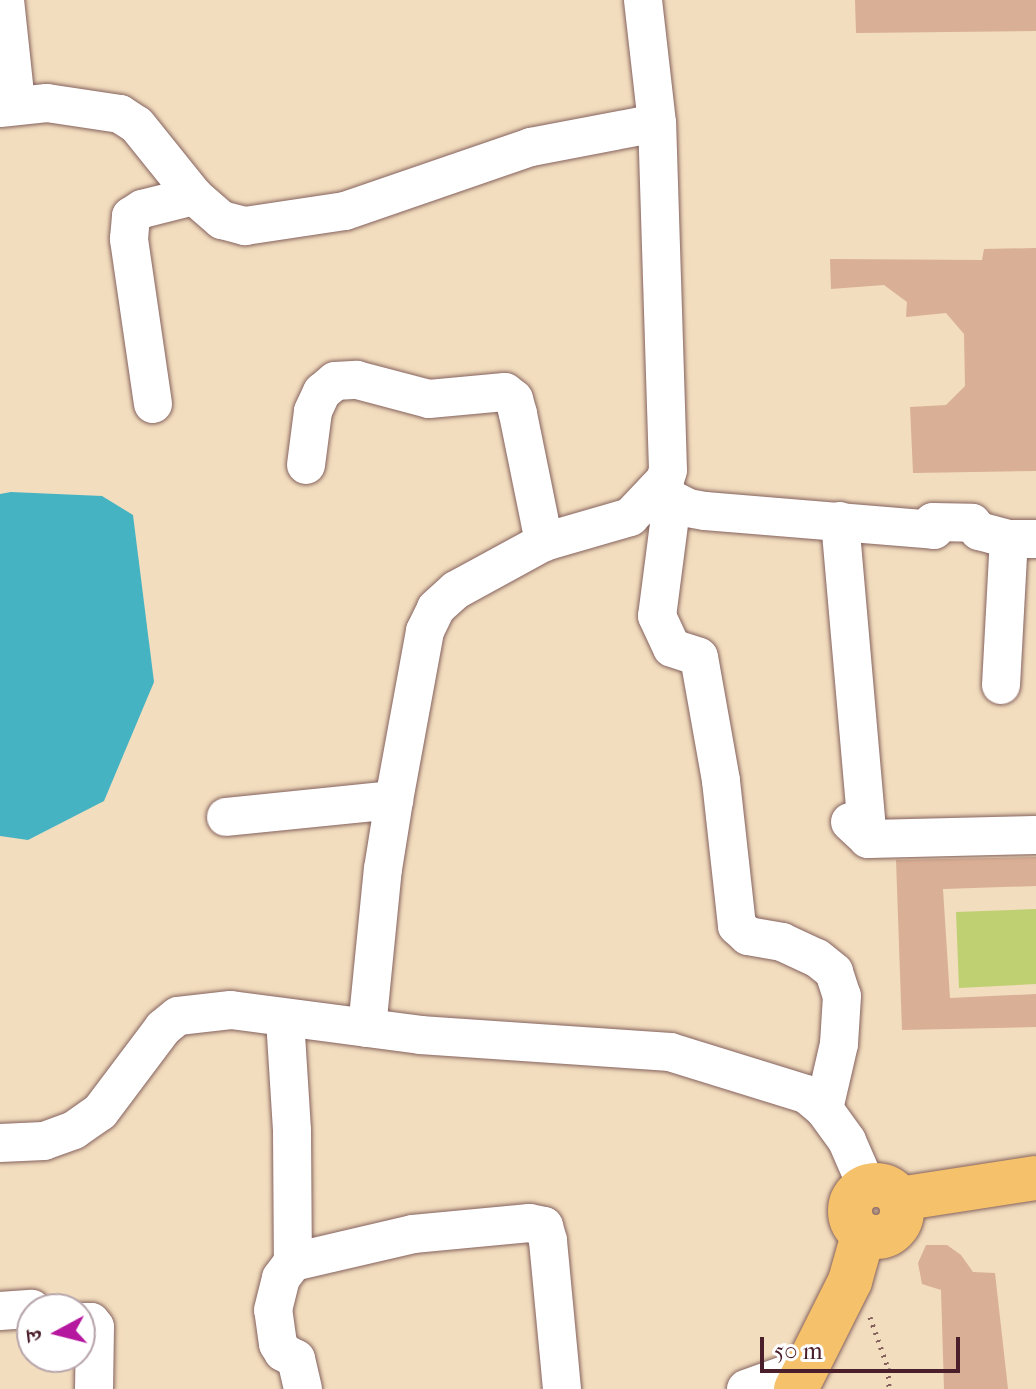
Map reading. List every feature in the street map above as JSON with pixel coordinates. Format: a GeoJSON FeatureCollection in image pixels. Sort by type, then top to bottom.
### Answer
{"type":"FeatureCollection","features":[{"type":"Feature","properties":{"kind":"main road"},"geometry":{"type":"LineString","coordinates":[[884,1193],[1036,1178]]}},
{"type":"Feature","properties":{"kind":"main road"},"geometry":{"type":"LineString","coordinates":[[802,1378],[850,1281],[863,1235],[876,1238],[889,1235],[899,1225],[903,1212],[884,1193]]}},
{"type":"Feature","properties":{"kind":"street"},"geometry":{"type":"LineString","coordinates":[[5,0],[8,106],[47,103],[120,114],[137,125],[194,196],[222,220],[245,226],[345,211],[531,147],[657,123]]}},
{"type":"Feature","properties":{"kind":"street"},"geometry":{"type":"LineString","coordinates":[[643,0],[657,123],[669,461],[665,480],[657,616],[672,648],[699,657],[721,781],[737,926],[748,936],[782,942],[817,958],[834,972],[842,996],[839,1044],[824,1109]]}},
{"type":"Feature","properties":{"kind":"street"},"geometry":{"type":"LineString","coordinates":[[153,404],[129,226],[131,216],[142,209],[194,196]]}},
{"type":"Feature","properties":{"kind":"street"},"geometry":{"type":"LineString","coordinates":[[306,465],[313,411],[322,392],[335,381],[357,380],[429,399],[505,392],[514,399],[518,414],[544,542]]}},
{"type":"Feature","properties":{"kind":"street"},"geometry":{"type":"LineString","coordinates":[[664,496],[705,511],[934,530],[933,522],[972,523],[979,531],[1023,539],[1001,685]]}},
{"type":"Feature","properties":{"kind":"street"},"geometry":{"type":"LineString","coordinates":[[367,1028],[394,800],[425,631],[436,608],[456,590],[544,542],[630,517],[664,496]]}},
{"type":"Feature","properties":{"kind":"street"},"geometry":{"type":"LineString","coordinates":[[840,521],[856,827],[1036,835]]}},
{"type":"Feature","properties":{"kind":"street"},"geometry":{"type":"LineString","coordinates":[[226,817],[394,800]]}},
{"type":"Feature","properties":{"kind":"street"},"geometry":{"type":"LineString","coordinates":[[0,1143],[44,1141],[74,1130],[100,1112],[163,1028],[178,1016],[231,1010],[367,1028],[670,1052],[806,1094],[824,1109],[884,1193]]}},
{"type":"Feature","properties":{"kind":"street"},"geometry":{"type":"LineString","coordinates":[[285,1019],[292,1131],[293,1262],[281,1278],[273,1310],[278,1344],[283,1352],[296,1359],[303,1389]]}},
{"type":"Feature","properties":{"kind":"street"},"geometry":{"type":"LineString","coordinates":[[293,1262],[413,1234],[540,1224],[548,1241],[562,1389]]}},
{"type":"Feature","properties":{"kind":"street"},"geometry":{"type":"LineString","coordinates":[[746,1389],[802,1378]]}},
{"type":"Feature","properties":{"kind":"path"},"geometry":{"type":"LineString","coordinates":[[850,1281],[875,1327],[888,1368],[889,1389]]}},
{"type":"Feature","properties":{"kind":"green space"},"geometry":{"type":"Polygon","coordinates":[[[1036,909],[1036,984],[959,988],[956,912],[1036,909]]]}},
{"type":"Feature","properties":{"kind":"water"},"geometry":{"type":"Polygon","coordinates":[[[0,494],[102,496],[133,515],[154,682],[104,801],[28,840],[0,836],[0,494]]]}},
{"type":"Feature","properties":{"kind":"building"},"geometry":{"type":"Polygon","coordinates":[[[855,0],[1036,0],[1036,31],[856,33],[855,0]]]}},
{"type":"Feature","properties":{"kind":"building"},"geometry":{"type":"Polygon","coordinates":[[[1036,248],[1036,471],[913,473],[910,407],[946,405],[965,386],[964,334],[946,313],[906,317],[907,302],[884,285],[831,289],[830,259],[982,260],[984,249],[1036,248]]]}},
{"type":"Feature","properties":{"kind":"building"},"geometry":{"type":"Polygon","coordinates":[[[1036,857],[1036,886],[943,889],[950,998],[1036,994],[1036,1027],[902,1030],[896,860],[1036,857]]]}},
{"type":"Feature","properties":{"kind":"building"},"geometry":{"type":"Polygon","coordinates":[[[926,1245],[947,1245],[961,1255],[973,1272],[995,1273],[1008,1389],[944,1389],[941,1290],[922,1284],[918,1263],[926,1245]]]}}]}
